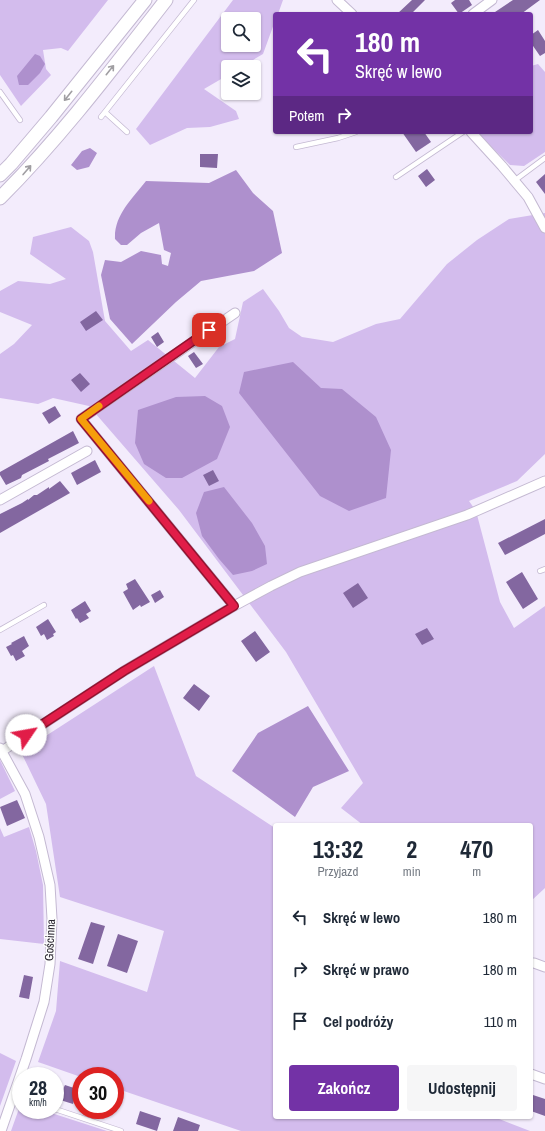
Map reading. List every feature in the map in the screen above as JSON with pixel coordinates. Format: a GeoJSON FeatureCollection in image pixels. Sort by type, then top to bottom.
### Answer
{"type":"FeatureCollection","features":[{"type":"Feature","properties":{"kind":"main road"},"geometry":{"type":"LineString","coordinates":[[0,175],[51,117],[145,0]]}},
{"type":"Feature","properties":{"kind":"main road"},"geometry":{"type":"LineString","coordinates":[[0,198],[21,177],[63,128],[166,0]]}},
{"type":"Feature","properties":{"kind":"street"},"geometry":{"type":"LineString","coordinates":[[337,0],[350,12]]}},
{"type":"Feature","properties":{"kind":"street"},"geometry":{"type":"LineString","coordinates":[[476,12],[492,0]]}},
{"type":"Feature","properties":{"kind":"street"},"geometry":{"type":"LineString","coordinates":[[473,134],[528,197],[545,228]]}},
{"type":"Feature","properties":{"kind":"street"},"geometry":{"type":"LineString","coordinates":[[234,606],[81,419],[235,312]]}},
{"type":"Feature","properties":{"kind":"street"},"geometry":{"type":"LineString","coordinates":[[0,500],[87,451]]}},
{"type":"Feature","properties":{"kind":"street"},"geometry":{"type":"LineString","coordinates":[[1,750],[124,671],[234,606],[300,572],[467,515],[545,481]]}},
{"type":"Feature","properties":{"kind":"street","name":"Gościnna"},"geometry":{"type":"LineString","coordinates":[[1,750],[25,794],[39,837],[50,885],[52,919],[50,964],[44,1002],[24,1067]]}},
{"type":"Feature","properties":{"kind":"street"},"geometry":{"type":"LineString","coordinates":[[533,963],[545,967]]}},
{"type":"Feature","properties":{"kind":"street"},"geometry":{"type":"LineString","coordinates":[[533,1075],[545,1079]]}},
{"type":"Feature","properties":{"kind":"street","name":"Gościnna"},"geometry":{"type":"LineString","coordinates":[[1,1131],[12,1107]]}},
{"type":"Feature","properties":{"kind":"lane"},"geometry":{"type":"LineString","coordinates":[[101,117],[194,0]]}},
{"type":"Feature","properties":{"kind":"lane"},"geometry":{"type":"LineString","coordinates":[[0,92],[20,120]]}},
{"type":"Feature","properties":{"kind":"lane"},"geometry":{"type":"LineString","coordinates":[[105,112],[127,132]]}},
{"type":"Feature","properties":{"kind":"lane"},"geometry":{"type":"LineString","coordinates":[[296,147],[350,134]]}},
{"type":"Feature","properties":{"kind":"lane"},"geometry":{"type":"LineString","coordinates":[[396,177],[460,134]]}},
{"type":"Feature","properties":{"kind":"lane"},"geometry":{"type":"LineString","coordinates":[[514,181],[545,158]]}},
{"type":"Feature","properties":{"kind":"lane"},"geometry":{"type":"LineString","coordinates":[[0,630],[44,605]]}},
{"type":"Feature","properties":{"kind":"lane"},"geometry":{"type":"LineString","coordinates":[[64,1112],[120,1131]]}},
{"type":"Feature","properties":{"kind":"shaded area"},"geometry":{"type":"Polygon","coordinates":[[[0,0],[108,0],[68,51],[61,48],[43,50],[46,69],[51,75],[21,106],[0,75],[0,0]]]}},
{"type":"Feature","properties":{"kind":"shaded area"},"geometry":{"type":"Polygon","coordinates":[[[233,0],[283,0],[279,12],[273,12],[273,26],[263,54],[253,60],[221,60],[221,79],[204,89],[236,111],[239,119],[210,127],[187,128],[150,145],[136,129],[221,16],[221,52],[261,52],[261,12],[224,12],[233,0]]]}},
{"type":"Feature","properties":{"kind":"shaded area"},"geometry":{"type":"Polygon","coordinates":[[[35,54],[40,56],[45,64],[40,73],[28,85],[19,85],[17,76],[35,54]]]}},
{"type":"Feature","properties":{"kind":"shaded area"},"geometry":{"type":"Polygon","coordinates":[[[538,64],[545,72],[545,152],[524,166],[510,165],[478,134],[533,134],[533,65],[538,64]]]}},
{"type":"Feature","properties":{"kind":"shaded area"},"geometry":{"type":"Polygon","coordinates":[[[90,148],[97,153],[89,167],[77,170],[71,165],[82,151],[90,148]]]}},
{"type":"Feature","properties":{"kind":"shaded area"},"geometry":{"type":"Polygon","coordinates":[[[236,170],[253,193],[273,211],[282,253],[254,271],[201,281],[176,302],[132,344],[110,319],[101,275],[105,260],[121,262],[141,251],[161,255],[162,264],[168,266],[171,253],[164,250],[159,223],[141,233],[127,245],[121,245],[115,239],[115,230],[117,222],[125,208],[146,181],[209,183],[236,170]]]}},
{"type":"Feature","properties":{"kind":"shaded area"},"geometry":{"type":"Polygon","coordinates":[[[545,213],[545,454],[517,481],[469,501],[476,511],[500,602],[514,628],[545,606],[545,888],[533,899],[533,823],[360,823],[341,808],[363,783],[286,652],[179,510],[89,406],[53,398],[38,404],[0,398],[0,354],[14,344],[32,325],[0,312],[0,291],[18,281],[50,284],[66,279],[30,254],[33,237],[71,227],[89,241],[93,252],[105,321],[131,351],[148,340],[195,378],[219,347],[235,339],[243,302],[263,289],[289,328],[302,337],[333,342],[376,324],[400,319],[447,264],[477,240],[509,219],[545,213]]]}},
{"type":"Feature","properties":{"kind":"shaded area"},"geometry":{"type":"Polygon","coordinates":[[[293,362],[321,388],[342,389],[376,417],[391,450],[386,498],[349,511],[320,496],[239,393],[244,372],[293,362]]]}},
{"type":"Feature","properties":{"kind":"shaded area"},"geometry":{"type":"Polygon","coordinates":[[[205,396],[222,406],[230,427],[217,459],[182,478],[166,478],[144,464],[135,443],[138,410],[176,397],[205,396]]]}},
{"type":"Feature","properties":{"kind":"shaded area"},"geometry":{"type":"Polygon","coordinates":[[[224,487],[252,523],[265,546],[267,564],[252,571],[233,575],[202,536],[196,513],[204,492],[224,487]]]}},
{"type":"Feature","properties":{"kind":"shaded area"},"geometry":{"type":"Polygon","coordinates":[[[154,666],[196,776],[273,827],[273,1119],[499,1119],[530,1131],[241,1131],[124,1091],[124,1067],[72,1067],[72,1074],[64,1071],[64,1067],[52,1067],[38,1062],[56,1011],[60,961],[147,992],[164,931],[60,897],[46,804],[21,752],[154,666]]]}},
{"type":"Feature","properties":{"kind":"shaded area"},"geometry":{"type":"Polygon","coordinates":[[[308,706],[349,771],[313,787],[295,817],[232,771],[258,733],[308,706]]]}},
{"type":"Feature","properties":{"kind":"shaded area"},"geometry":{"type":"Polygon","coordinates":[[[0,760],[15,791],[0,799],[0,760]]]}},
{"type":"Feature","properties":{"kind":"shaded area"},"geometry":{"type":"Polygon","coordinates":[[[29,827],[43,885],[44,944],[0,939],[0,828],[4,837],[29,827]]]}},
{"type":"Feature","properties":{"kind":"shaded area"},"geometry":{"type":"Polygon","coordinates":[[[0,1053],[16,1061],[14,1067],[12,1067],[12,1072],[0,1106],[0,1053]]]}},
{"type":"Feature","properties":{"kind":"shaded area"},"geometry":{"type":"Polygon","coordinates":[[[64,1117],[107,1131],[11,1131],[15,1119],[64,1119],[64,1117]]]}},
{"type":"Feature","properties":{"kind":"building"},"geometry":{"type":"Polygon","coordinates":[[[412,0],[425,0],[413,12],[399,12],[412,0]]]}},
{"type":"Feature","properties":{"kind":"building"},"geometry":{"type":"Polygon","coordinates":[[[455,0],[469,0],[472,5],[462,12],[458,12],[451,3],[455,0]]]}},
{"type":"Feature","properties":{"kind":"building"},"geometry":{"type":"Polygon","coordinates":[[[513,0],[540,0],[524,12],[495,12],[513,0]]]}},
{"type":"Feature","properties":{"kind":"building"},"geometry":{"type":"Polygon","coordinates":[[[538,30],[545,41],[545,53],[540,56],[533,46],[533,34],[538,30]]]}},
{"type":"Feature","properties":{"kind":"building"},"geometry":{"type":"Polygon","coordinates":[[[403,134],[425,134],[431,142],[416,152],[403,134]]]}},
{"type":"Feature","properties":{"kind":"building"},"geometry":{"type":"Polygon","coordinates":[[[200,154],[218,154],[217,168],[200,167],[200,154]]]}},
{"type":"Feature","properties":{"kind":"building"},"geometry":{"type":"Polygon","coordinates":[[[427,169],[435,180],[426,187],[418,176],[427,169]]]}},
{"type":"Feature","properties":{"kind":"building"},"geometry":{"type":"Polygon","coordinates":[[[545,174],[545,194],[536,182],[545,174]]]}},
{"type":"Feature","properties":{"kind":"building"},"geometry":{"type":"Polygon","coordinates":[[[96,311],[103,320],[86,331],[80,322],[96,311]]]}},
{"type":"Feature","properties":{"kind":"building"},"geometry":{"type":"Polygon","coordinates":[[[158,332],[164,342],[157,347],[151,337],[158,332]]]}},
{"type":"Feature","properties":{"kind":"building"},"geometry":{"type":"Polygon","coordinates":[[[194,352],[203,364],[196,368],[188,356],[194,352]]]}},
{"type":"Feature","properties":{"kind":"building"},"geometry":{"type":"Polygon","coordinates":[[[80,373],[90,384],[81,392],[71,380],[80,373]]]}},
{"type":"Feature","properties":{"kind":"building"},"geometry":{"type":"Polygon","coordinates":[[[55,406],[61,416],[49,424],[42,413],[55,406]]]}},
{"type":"Feature","properties":{"kind":"building"},"geometry":{"type":"Polygon","coordinates":[[[73,431],[79,443],[48,459],[49,461],[6,485],[0,475],[0,472],[73,431]]]}},
{"type":"Feature","properties":{"kind":"building"},"geometry":{"type":"Polygon","coordinates":[[[95,460],[101,472],[77,485],[71,473],[95,460]]]}},
{"type":"Feature","properties":{"kind":"building"},"geometry":{"type":"Polygon","coordinates":[[[213,470],[219,481],[209,486],[203,475],[213,470]]]}},
{"type":"Feature","properties":{"kind":"building"},"geometry":{"type":"Polygon","coordinates":[[[60,481],[70,493],[0,533],[0,514],[28,500],[49,487],[49,489],[60,481]]]}},
{"type":"Feature","properties":{"kind":"building"},"geometry":{"type":"Polygon","coordinates":[[[545,519],[545,534],[505,555],[498,543],[545,519]]]}},
{"type":"Feature","properties":{"kind":"building"},"geometry":{"type":"Polygon","coordinates":[[[522,572],[538,599],[523,609],[506,582],[522,572]]]}},
{"type":"Feature","properties":{"kind":"building"},"geometry":{"type":"Polygon","coordinates":[[[135,579],[150,602],[141,607],[140,605],[133,610],[123,592],[128,589],[126,584],[135,579]]]}},
{"type":"Feature","properties":{"kind":"building"},"geometry":{"type":"Polygon","coordinates":[[[358,583],[368,598],[353,608],[343,593],[358,583]]]}},
{"type":"Feature","properties":{"kind":"building"},"geometry":{"type":"Polygon","coordinates":[[[160,590],[164,597],[155,603],[151,595],[160,590]]]}},
{"type":"Feature","properties":{"kind":"building"},"geometry":{"type":"Polygon","coordinates":[[[85,601],[91,611],[86,614],[89,618],[80,623],[71,610],[85,601]]]}},
{"type":"Feature","properties":{"kind":"building"},"geometry":{"type":"Polygon","coordinates":[[[48,619],[56,632],[53,634],[54,636],[47,640],[44,634],[41,636],[36,627],[48,619]]]}},
{"type":"Feature","properties":{"kind":"building"},"geometry":{"type":"Polygon","coordinates":[[[427,628],[434,639],[422,645],[415,634],[427,628]]]}},
{"type":"Feature","properties":{"kind":"building"},"geometry":{"type":"Polygon","coordinates":[[[255,631],[270,652],[256,662],[241,641],[255,631]]]}},
{"type":"Feature","properties":{"kind":"building"},"geometry":{"type":"Polygon","coordinates":[[[24,636],[29,646],[22,651],[25,656],[16,661],[6,647],[24,636]]]}},
{"type":"Feature","properties":{"kind":"building"},"geometry":{"type":"Polygon","coordinates":[[[194,684],[210,696],[199,711],[183,698],[194,684]]]}},
{"type":"Feature","properties":{"kind":"building"},"geometry":{"type":"Polygon","coordinates":[[[17,800],[25,818],[7,826],[0,807],[17,800]]]}},
{"type":"Feature","properties":{"kind":"building"},"geometry":{"type":"Polygon","coordinates":[[[91,922],[105,926],[93,964],[78,959],[91,922]]]}},
{"type":"Feature","properties":{"kind":"building"},"geometry":{"type":"Polygon","coordinates":[[[118,934],[138,941],[127,973],[107,966],[118,934]]]}},
{"type":"Feature","properties":{"kind":"building"},"geometry":{"type":"Polygon","coordinates":[[[24,975],[33,977],[29,999],[19,997],[24,975]]]}},
{"type":"Feature","properties":{"kind":"building"},"geometry":{"type":"Polygon","coordinates":[[[65,1085],[72,1087],[72,1104],[64,1101],[65,1085]]]}},
{"type":"Feature","properties":{"kind":"building"},"geometry":{"type":"Polygon","coordinates":[[[533,1095],[545,1099],[545,1116],[533,1112],[533,1095]]]}},
{"type":"Feature","properties":{"kind":"building"},"geometry":{"type":"Polygon","coordinates":[[[140,1111],[161,1118],[157,1131],[136,1124],[140,1111]]]}},
{"type":"Feature","properties":{"kind":"building"},"geometry":{"type":"Polygon","coordinates":[[[178,1117],[200,1125],[198,1131],[173,1131],[178,1117]]]}},
{"type":"Feature","properties":{"kind":"slow traffic"},"geometry":{"type":"LineString","coordinates":[[99,406],[81,419],[149,501]]}},
{"type":"Feature","properties":{"kind":"route"},"geometry":{"type":"LineString","coordinates":[[26,735],[124,671],[234,606],[81,419],[209,330]]}}]}
